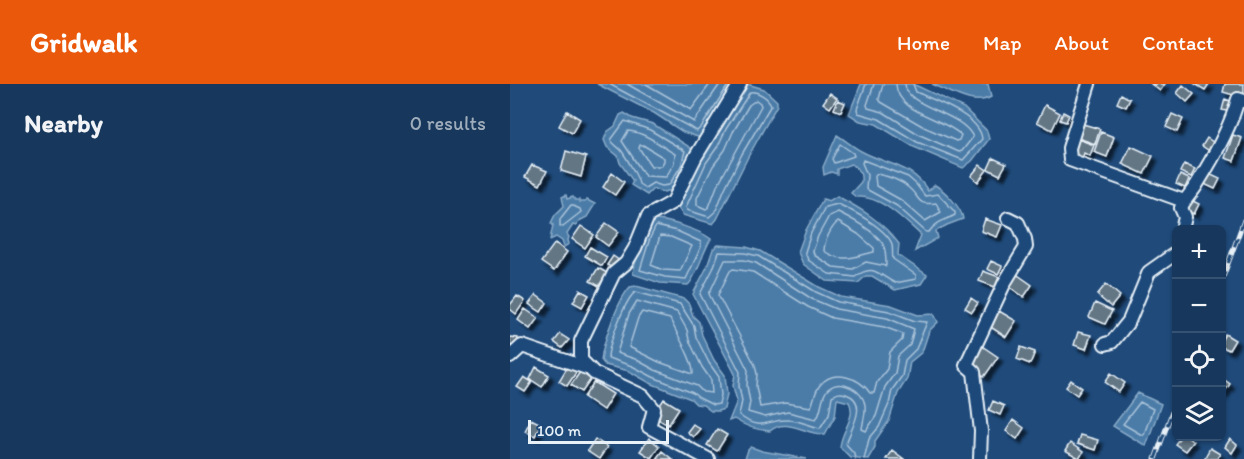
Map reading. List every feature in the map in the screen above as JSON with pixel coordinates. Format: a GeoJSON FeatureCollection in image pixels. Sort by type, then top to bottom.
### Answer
{"type":"FeatureCollection","features":[{"type":"Feature","properties":{"kind":"street"},"geometry":{"type":"LineString","coordinates":[[591,370],[581,360],[581,341],[614,273],[626,264],[648,216],[673,202],[696,156],[740,84]]}},
{"type":"Feature","properties":{"kind":"street"},"geometry":{"type":"LineString","coordinates":[[1089,84],[1069,148],[1070,160],[1184,201]]}},
{"type":"Feature","properties":{"kind":"street"},"geometry":{"type":"LineString","coordinates":[[1183,225],[1185,217],[1181,208],[1184,201],[1219,146],[1238,99],[1244,101]]}},
{"type":"Feature","properties":{"kind":"street"},"geometry":{"type":"LineString","coordinates":[[980,459],[981,431],[974,372],[966,365],[1005,282],[1026,247],[1026,239],[1018,223],[1008,218]]}},
{"type":"Feature","properties":{"kind":"street"},"geometry":{"type":"LineString","coordinates":[[1105,344],[1112,342],[1129,321],[1149,272],[1172,256]]}},
{"type":"Feature","properties":{"kind":"street"},"geometry":{"type":"LineString","coordinates":[[510,357],[522,346],[591,370],[643,396],[654,409],[649,427],[708,459]]}},
{"type":"Feature","properties":{"kind":"water"},"geometry":{"type":"Polygon","coordinates":[[[597,84],[735,84],[701,138],[683,132],[654,113],[597,84]]]}},
{"type":"Feature","properties":{"kind":"water"},"geometry":{"type":"Polygon","coordinates":[[[747,84],[764,89],[777,101],[777,105],[713,224],[683,215],[678,208],[701,160],[747,84]]]}},
{"type":"Feature","properties":{"kind":"water"},"geometry":{"type":"Polygon","coordinates":[[[861,84],[913,84],[964,108],[987,131],[989,139],[972,161],[963,168],[914,147],[876,124],[860,121],[849,114],[861,84]]]}},
{"type":"Feature","properties":{"kind":"water"},"geometry":{"type":"Polygon","coordinates":[[[932,84],[988,84],[991,97],[984,100],[969,99],[932,84]]]}},
{"type":"Feature","properties":{"kind":"water"},"geometry":{"type":"Polygon","coordinates":[[[624,113],[632,118],[653,124],[693,151],[673,190],[663,192],[653,189],[647,195],[631,185],[633,181],[620,163],[618,156],[607,147],[604,140],[607,132],[615,126],[620,115],[624,113]]]}},
{"type":"Feature","properties":{"kind":"water"},"geometry":{"type":"Polygon","coordinates":[[[837,135],[870,156],[906,170],[922,182],[928,191],[935,185],[952,200],[960,210],[963,219],[936,231],[938,238],[915,251],[921,235],[907,222],[883,204],[865,197],[856,197],[851,193],[861,182],[860,173],[856,167],[851,164],[837,169],[837,174],[831,172],[824,175],[823,167],[837,135]]]}},
{"type":"Feature","properties":{"kind":"water"},"geometry":{"type":"Polygon","coordinates":[[[566,195],[567,199],[573,197],[579,202],[587,200],[595,204],[587,217],[579,221],[576,226],[573,225],[567,234],[569,244],[564,247],[562,241],[556,237],[550,240],[553,225],[551,223],[564,206],[562,197],[566,195]]]}},
{"type":"Feature","properties":{"kind":"water"},"geometry":{"type":"Polygon","coordinates":[[[837,196],[871,216],[886,229],[899,244],[898,255],[927,275],[921,284],[895,290],[872,276],[866,276],[858,283],[827,281],[803,264],[798,252],[806,230],[823,199],[829,201],[837,196]]]}},
{"type":"Feature","properties":{"kind":"water"},"geometry":{"type":"Polygon","coordinates":[[[653,220],[684,226],[711,239],[688,285],[660,283],[633,274],[647,230],[653,220]]]}},
{"type":"Feature","properties":{"kind":"water"},"geometry":{"type":"Polygon","coordinates":[[[718,245],[746,247],[760,251],[819,287],[841,297],[891,305],[918,315],[934,314],[938,322],[929,331],[922,352],[910,362],[907,379],[898,393],[889,421],[875,441],[875,447],[868,459],[850,457],[840,447],[850,419],[849,402],[837,399],[835,416],[825,434],[783,425],[765,431],[747,426],[734,419],[729,421],[737,401],[733,386],[735,374],[693,294],[707,267],[713,249],[718,245]]]}},
{"type":"Feature","properties":{"kind":"water"},"geometry":{"type":"Polygon","coordinates":[[[636,286],[684,299],[689,304],[714,360],[725,375],[727,394],[724,409],[711,411],[691,399],[650,383],[629,371],[605,365],[601,360],[616,311],[625,293],[630,287],[636,286]]]}},
{"type":"Feature","properties":{"kind":"water"},"geometry":{"type":"Polygon","coordinates":[[[1138,393],[1161,404],[1146,446],[1113,426],[1138,393]]]}},
{"type":"Feature","properties":{"kind":"water"},"geometry":{"type":"Polygon","coordinates":[[[751,447],[762,451],[807,459],[745,459],[751,447]]]}},
{"type":"Feature","properties":{"kind":"building"},"geometry":{"type":"Polygon","coordinates":[[[1151,84],[1165,84],[1160,91],[1151,84]]]}},
{"type":"Feature","properties":{"kind":"building"},"geometry":{"type":"Polygon","coordinates":[[[1195,84],[1209,84],[1205,90],[1195,84]]]}},
{"type":"Feature","properties":{"kind":"building"},"geometry":{"type":"Polygon","coordinates":[[[1225,84],[1244,84],[1244,98],[1223,92],[1225,84]]]}},
{"type":"Feature","properties":{"kind":"building"},"geometry":{"type":"Polygon","coordinates":[[[1183,85],[1194,94],[1187,102],[1177,93],[1183,85]]]}},
{"type":"Feature","properties":{"kind":"building"},"geometry":{"type":"Polygon","coordinates":[[[830,93],[837,98],[830,108],[823,103],[830,93]]]}},
{"type":"Feature","properties":{"kind":"building"},"geometry":{"type":"Polygon","coordinates":[[[1121,94],[1130,99],[1126,107],[1117,103],[1121,94]]]}},
{"type":"Feature","properties":{"kind":"building"},"geometry":{"type":"Polygon","coordinates":[[[1225,99],[1233,102],[1230,112],[1222,110],[1225,99]]]}},
{"type":"Feature","properties":{"kind":"building"},"geometry":{"type":"Polygon","coordinates":[[[838,100],[845,103],[841,112],[834,109],[838,100]]]}},
{"type":"Feature","properties":{"kind":"building"},"geometry":{"type":"Polygon","coordinates":[[[1045,105],[1060,113],[1052,130],[1037,122],[1045,105]]]}},
{"type":"Feature","properties":{"kind":"building"},"geometry":{"type":"Polygon","coordinates":[[[567,111],[580,119],[572,133],[559,126],[567,111]]]}},
{"type":"Feature","properties":{"kind":"building"},"geometry":{"type":"Polygon","coordinates":[[[1063,112],[1069,115],[1066,122],[1060,120],[1063,112]]]}},
{"type":"Feature","properties":{"kind":"building"},"geometry":{"type":"Polygon","coordinates":[[[1172,114],[1183,119],[1177,132],[1166,127],[1172,114]]]}},
{"type":"Feature","properties":{"kind":"building"},"geometry":{"type":"Polygon","coordinates":[[[1083,124],[1100,129],[1095,144],[1078,138],[1083,124]]]}},
{"type":"Feature","properties":{"kind":"building"},"geometry":{"type":"Polygon","coordinates":[[[1101,132],[1114,137],[1107,157],[1094,152],[1101,132]]]}},
{"type":"Feature","properties":{"kind":"building"},"geometry":{"type":"Polygon","coordinates":[[[1233,135],[1242,138],[1234,161],[1225,158],[1233,135]]]}},
{"type":"Feature","properties":{"kind":"building"},"geometry":{"type":"Polygon","coordinates":[[[1207,138],[1216,144],[1211,152],[1202,146],[1207,138]]]}},
{"type":"Feature","properties":{"kind":"building"},"geometry":{"type":"Polygon","coordinates":[[[1078,139],[1094,145],[1090,156],[1084,153],[1082,159],[1072,155],[1078,139]]]}},
{"type":"Feature","properties":{"kind":"building"},"geometry":{"type":"Polygon","coordinates":[[[1131,146],[1153,156],[1144,174],[1122,164],[1131,146]]]}},
{"type":"Feature","properties":{"kind":"building"},"geometry":{"type":"Polygon","coordinates":[[[566,151],[586,157],[581,177],[561,171],[566,151]]]}},
{"type":"Feature","properties":{"kind":"building"},"geometry":{"type":"Polygon","coordinates":[[[993,158],[1006,164],[1000,175],[988,169],[993,158]]]}},
{"type":"Feature","properties":{"kind":"building"},"geometry":{"type":"Polygon","coordinates":[[[1184,164],[1195,169],[1191,177],[1180,172],[1184,164]]]}},
{"type":"Feature","properties":{"kind":"building"},"geometry":{"type":"Polygon","coordinates":[[[532,165],[547,171],[540,185],[525,177],[532,165]]]}},
{"type":"Feature","properties":{"kind":"building"},"geometry":{"type":"Polygon","coordinates":[[[980,165],[987,170],[978,182],[971,176],[980,165]]]}},
{"type":"Feature","properties":{"kind":"building"},"geometry":{"type":"Polygon","coordinates":[[[612,173],[624,182],[615,195],[603,187],[612,173]]]}},
{"type":"Feature","properties":{"kind":"building"},"geometry":{"type":"Polygon","coordinates":[[[1207,173],[1220,179],[1215,189],[1202,183],[1207,173]]]}},
{"type":"Feature","properties":{"kind":"building"},"geometry":{"type":"Polygon","coordinates":[[[1180,175],[1189,179],[1185,188],[1176,184],[1180,175]]]}},
{"type":"Feature","properties":{"kind":"building"},"geometry":{"type":"Polygon","coordinates":[[[1189,199],[1199,204],[1194,214],[1184,210],[1189,199]]]}},
{"type":"Feature","properties":{"kind":"building"},"geometry":{"type":"Polygon","coordinates":[[[985,219],[1002,225],[997,237],[981,231],[985,219]]]}},
{"type":"Feature","properties":{"kind":"building"},"geometry":{"type":"Polygon","coordinates":[[[606,223],[619,232],[608,246],[596,237],[606,223]]]}},
{"type":"Feature","properties":{"kind":"building"},"geometry":{"type":"Polygon","coordinates":[[[581,226],[594,235],[585,248],[572,239],[581,226]]]}},
{"type":"Feature","properties":{"kind":"building"},"geometry":{"type":"Polygon","coordinates":[[[555,243],[567,252],[554,271],[541,262],[555,243]]]}},
{"type":"Feature","properties":{"kind":"building"},"geometry":{"type":"Polygon","coordinates":[[[590,247],[607,257],[602,266],[585,256],[590,247]]]}},
{"type":"Feature","properties":{"kind":"building"},"geometry":{"type":"Polygon","coordinates":[[[613,256],[620,261],[614,269],[607,265],[613,256]]]}},
{"type":"Feature","properties":{"kind":"building"},"geometry":{"type":"Polygon","coordinates":[[[991,261],[1002,266],[998,274],[987,269],[991,261]]]}},
{"type":"Feature","properties":{"kind":"building"},"geometry":{"type":"Polygon","coordinates":[[[598,268],[607,273],[599,286],[590,281],[598,268]]]}},
{"type":"Feature","properties":{"kind":"building"},"geometry":{"type":"Polygon","coordinates":[[[983,271],[999,277],[995,287],[979,281],[983,271]]]}},
{"type":"Feature","properties":{"kind":"building"},"geometry":{"type":"Polygon","coordinates":[[[1015,273],[1032,285],[1024,297],[1007,285],[1015,273]]]}},
{"type":"Feature","properties":{"kind":"building"},"geometry":{"type":"Polygon","coordinates":[[[1106,284],[1120,296],[1111,307],[1097,295],[1106,284]]]}},
{"type":"Feature","properties":{"kind":"building"},"geometry":{"type":"Polygon","coordinates":[[[580,290],[589,295],[582,307],[573,302],[580,290]]]}},
{"type":"Feature","properties":{"kind":"building"},"geometry":{"type":"Polygon","coordinates":[[[536,295],[547,303],[541,312],[529,304],[536,295]]]}},
{"type":"Feature","properties":{"kind":"building"},"geometry":{"type":"Polygon","coordinates":[[[517,296],[525,301],[516,314],[510,309],[510,305],[517,296]]]}},
{"type":"Feature","properties":{"kind":"building"},"geometry":{"type":"Polygon","coordinates":[[[971,298],[978,303],[972,312],[965,308],[971,298]]]}},
{"type":"Feature","properties":{"kind":"building"},"geometry":{"type":"Polygon","coordinates":[[[1095,303],[1112,311],[1105,324],[1089,317],[1095,303]]]}},
{"type":"Feature","properties":{"kind":"building"},"geometry":{"type":"Polygon","coordinates":[[[525,309],[538,318],[530,329],[518,320],[525,309]]]}},
{"type":"Feature","properties":{"kind":"building"},"geometry":{"type":"Polygon","coordinates":[[[999,311],[1016,321],[1006,337],[989,326],[999,311]]]}},
{"type":"Feature","properties":{"kind":"building"},"geometry":{"type":"Polygon","coordinates":[[[1078,332],[1091,335],[1086,349],[1074,345],[1078,332]]]}},
{"type":"Feature","properties":{"kind":"building"},"geometry":{"type":"Polygon","coordinates":[[[560,334],[569,340],[562,348],[554,342],[560,334]]]}},
{"type":"Feature","properties":{"kind":"building"},"geometry":{"type":"Polygon","coordinates":[[[1226,335],[1235,340],[1229,350],[1226,349],[1226,335]]]}},
{"type":"Feature","properties":{"kind":"building"},"geometry":{"type":"Polygon","coordinates":[[[510,337],[518,338],[518,348],[510,347],[510,337]]]}},
{"type":"Feature","properties":{"kind":"building"},"geometry":{"type":"Polygon","coordinates":[[[982,346],[998,357],[984,377],[968,365],[982,346]]]}},
{"type":"Feature","properties":{"kind":"building"},"geometry":{"type":"Polygon","coordinates":[[[1021,347],[1035,352],[1030,364],[1017,359],[1021,347]]]}},
{"type":"Feature","properties":{"kind":"building"},"geometry":{"type":"Polygon","coordinates":[[[568,366],[577,371],[567,386],[559,381],[568,366]]]}},
{"type":"Feature","properties":{"kind":"building"},"geometry":{"type":"Polygon","coordinates":[[[536,367],[549,375],[542,387],[530,379],[536,367]]]}},
{"type":"Feature","properties":{"kind":"building"},"geometry":{"type":"Polygon","coordinates":[[[580,372],[591,379],[582,392],[571,385],[580,372]]]}},
{"type":"Feature","properties":{"kind":"building"},"geometry":{"type":"Polygon","coordinates":[[[1111,373],[1125,383],[1119,392],[1105,382],[1111,373]]]}},
{"type":"Feature","properties":{"kind":"building"},"geometry":{"type":"Polygon","coordinates":[[[524,377],[532,382],[525,392],[517,387],[524,377]]]}},
{"type":"Feature","properties":{"kind":"building"},"geometry":{"type":"Polygon","coordinates":[[[1071,380],[1082,388],[1077,395],[1066,387],[1071,380]]]}},
{"type":"Feature","properties":{"kind":"building"},"geometry":{"type":"Polygon","coordinates":[[[594,382],[613,394],[603,410],[584,397],[594,382]]]}},
{"type":"Feature","properties":{"kind":"building"},"geometry":{"type":"Polygon","coordinates":[[[664,399],[679,408],[668,425],[653,416],[664,399]]]}},
{"type":"Feature","properties":{"kind":"building"},"geometry":{"type":"Polygon","coordinates":[[[993,401],[1004,406],[1000,415],[989,410],[993,401]]]}},
{"type":"Feature","properties":{"kind":"building"},"geometry":{"type":"Polygon","coordinates":[[[531,419],[541,424],[535,436],[525,431],[531,419]]]}},
{"type":"Feature","properties":{"kind":"building"},"geometry":{"type":"Polygon","coordinates":[[[1013,420],[1024,428],[1017,439],[1006,431],[1013,420]]]}},
{"type":"Feature","properties":{"kind":"building"},"geometry":{"type":"Polygon","coordinates":[[[693,424],[700,429],[693,437],[687,432],[693,424]]]}},
{"type":"Feature","properties":{"kind":"building"},"geometry":{"type":"Polygon","coordinates":[[[717,429],[727,435],[717,451],[707,445],[717,429]]]}},
{"type":"Feature","properties":{"kind":"building"},"geometry":{"type":"Polygon","coordinates":[[[1080,435],[1098,440],[1095,450],[1077,444],[1080,435]]]}},
{"type":"Feature","properties":{"kind":"building"},"geometry":{"type":"Polygon","coordinates":[[[649,438],[659,446],[651,458],[640,451],[649,438]]]}},
{"type":"Feature","properties":{"kind":"building"},"geometry":{"type":"Polygon","coordinates":[[[595,439],[607,447],[599,459],[587,451],[595,439]]]}},
{"type":"Feature","properties":{"kind":"building"},"geometry":{"type":"Polygon","coordinates":[[[1230,439],[1237,445],[1232,453],[1225,447],[1230,439]]]}},
{"type":"Feature","properties":{"kind":"building"},"geometry":{"type":"Polygon","coordinates":[[[1177,441],[1193,441],[1185,451],[1175,444],[1177,441]]]}},
{"type":"Feature","properties":{"kind":"building"},"geometry":{"type":"Polygon","coordinates":[[[1070,443],[1083,452],[1079,459],[1065,451],[1070,443]]]}},
{"type":"Feature","properties":{"kind":"building"},"geometry":{"type":"Polygon","coordinates":[[[1210,448],[1220,454],[1217,459],[1205,457],[1210,448]]]}},
{"type":"Feature","properties":{"kind":"building"},"geometry":{"type":"Polygon","coordinates":[[[892,450],[904,459],[886,459],[892,450]]]}},
{"type":"Feature","properties":{"kind":"building"},"geometry":{"type":"Polygon","coordinates":[[[662,451],[672,459],[656,459],[662,451]]]}},
{"type":"Feature","properties":{"kind":"railway"},"geometry":{"type":"LineString","coordinates":[[1222,279],[1244,220]]}},
{"type":"Feature","properties":{"kind":"railway"},"geometry":{"type":"LineString","coordinates":[[1155,459],[1172,412]]}}]}
